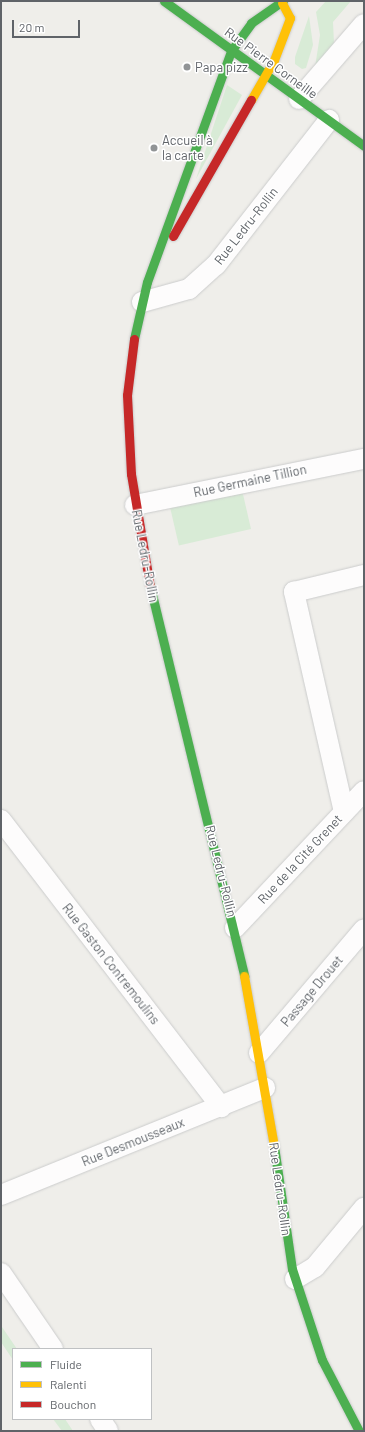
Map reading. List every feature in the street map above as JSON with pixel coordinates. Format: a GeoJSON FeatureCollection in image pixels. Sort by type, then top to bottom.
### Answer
{"type":"FeatureCollection","features":[{"type":"Feature","properties":{"kind":"street","name":"Rue Pierre Corneille"},"geometry":{"type":"LineString","coordinates":[[164,1],[264,75],[364,146]]}},
{"type":"Feature","properties":{"kind":"street","name":"Rue Ledru-Rollin"},"geometry":{"type":"LineString","coordinates":[[147,282],[254,99],[290,18],[282,2],[251,23],[231,51],[147,282],[132,347],[127,395],[135,504],[143,559],[235,928],[265,1088],[295,1279],[322,1360],[359,1431]]}},
{"type":"Feature","properties":{"kind":"street"},"geometry":{"type":"LineString","coordinates":[[299,99],[364,24]]}},
{"type":"Feature","properties":{"kind":"street","name":"Rue Ledru-Rollin"},"geometry":{"type":"LineString","coordinates":[[142,302],[189,288],[216,265],[329,120]]}},
{"type":"Feature","properties":{"kind":"street","name":"Rue Germaine Tillion"},"geometry":{"type":"LineString","coordinates":[[135,504],[364,458]]}},
{"type":"Feature","properties":{"kind":"street"},"geometry":{"type":"LineString","coordinates":[[344,812],[294,592],[364,575]]}},
{"type":"Feature","properties":{"kind":"street","name":"Rue de la Cité Grenet"},"geometry":{"type":"LineString","coordinates":[[235,928],[364,791]]}},
{"type":"Feature","properties":{"kind":"street","name":"Rue Gaston Contremoulins"},"geometry":{"type":"LineString","coordinates":[[1,820],[221,1107]]}},
{"type":"Feature","properties":{"kind":"street","name":"Passage Drouet"},"geometry":{"type":"LineString","coordinates":[[259,1053],[364,929]]}},
{"type":"Feature","properties":{"kind":"street","name":"Rue Desmousseaux"},"geometry":{"type":"LineString","coordinates":[[1,1195],[265,1088]]}},
{"type":"Feature","properties":{"kind":"street"},"geometry":{"type":"LineString","coordinates":[[295,1279],[315,1268],[364,1208]]}},
{"type":"Feature","properties":{"kind":"street"},"geometry":{"type":"LineString","coordinates":[[1,1273],[52,1348]]}},
{"type":"Feature","properties":{"kind":"street"},"geometry":{"type":"LineString","coordinates":[[101,1420],[108,1431]]}},
{"type":"Feature","properties":{"kind":"green space"},"geometry":{"type":"Polygon","coordinates":[[[326,1],[351,1],[333,22],[334,43],[315,67],[320,35],[316,12],[326,1]]]}},
{"type":"Feature","properties":{"kind":"green space"},"geometry":{"type":"Polygon","coordinates":[[[309,16],[313,45],[306,68],[302,69],[295,64],[295,57],[309,16]]]}},
{"type":"Feature","properties":{"kind":"green space"},"geometry":{"type":"Polygon","coordinates":[[[227,85],[242,95],[196,179],[227,85]]]}},
{"type":"Feature","properties":{"kind":"green space"},"geometry":{"type":"Polygon","coordinates":[[[242,490],[251,529],[179,546],[170,507],[242,490]]]}},
{"type":"Feature","properties":{"kind":"green space"},"geometry":{"type":"Polygon","coordinates":[[[2,1327],[16,1348],[12,1348],[12,1358],[1,1342],[2,1327]]]}},
{"type":"Feature","properties":{"kind":"green space"},"geometry":{"type":"Polygon","coordinates":[[[54,1420],[66,1420],[73,1431],[62,1431],[54,1420]]]}},
{"type":"Feature","properties":{"kind":"traffic: fast"},"geometry":{"type":"LineString","coordinates":[[164,1],[364,146]]}},
{"type":"Feature","properties":{"kind":"traffic: fast"},"geometry":{"type":"LineString","coordinates":[[134,339],[147,282],[231,51],[251,23],[283,1]]}},
{"type":"Feature","properties":{"kind":"traffic: fast"},"geometry":{"type":"LineString","coordinates":[[150,586],[244,976]]}},
{"type":"Feature","properties":{"kind":"traffic: fast"},"geometry":{"type":"LineString","coordinates":[[274,1146],[292,1269],[322,1360],[359,1431]]}},
{"type":"Feature","properties":{"kind":"traffic: slow"},"geometry":{"type":"LineString","coordinates":[[251,100],[274,60],[290,18],[282,3]]}},
{"type":"Feature","properties":{"kind":"traffic: slow"},"geometry":{"type":"LineString","coordinates":[[244,976],[274,1146]]}},
{"type":"Feature","properties":{"kind":"traffic: jam"},"geometry":{"type":"LineString","coordinates":[[173,236],[251,100]]}},
{"type":"Feature","properties":{"kind":"traffic: jam"},"geometry":{"type":"LineString","coordinates":[[134,339],[127,395],[131,474],[150,586]]}},
{"type":"Feature","properties":{"kind":"place","name":"Papa pizz"},"geometry":{"type":"Point","coordinates":[187,67]}},
{"type":"Feature","properties":{"kind":"place","name":"Accueil à la carte"},"geometry":{"type":"Point","coordinates":[154,148]}}]}
